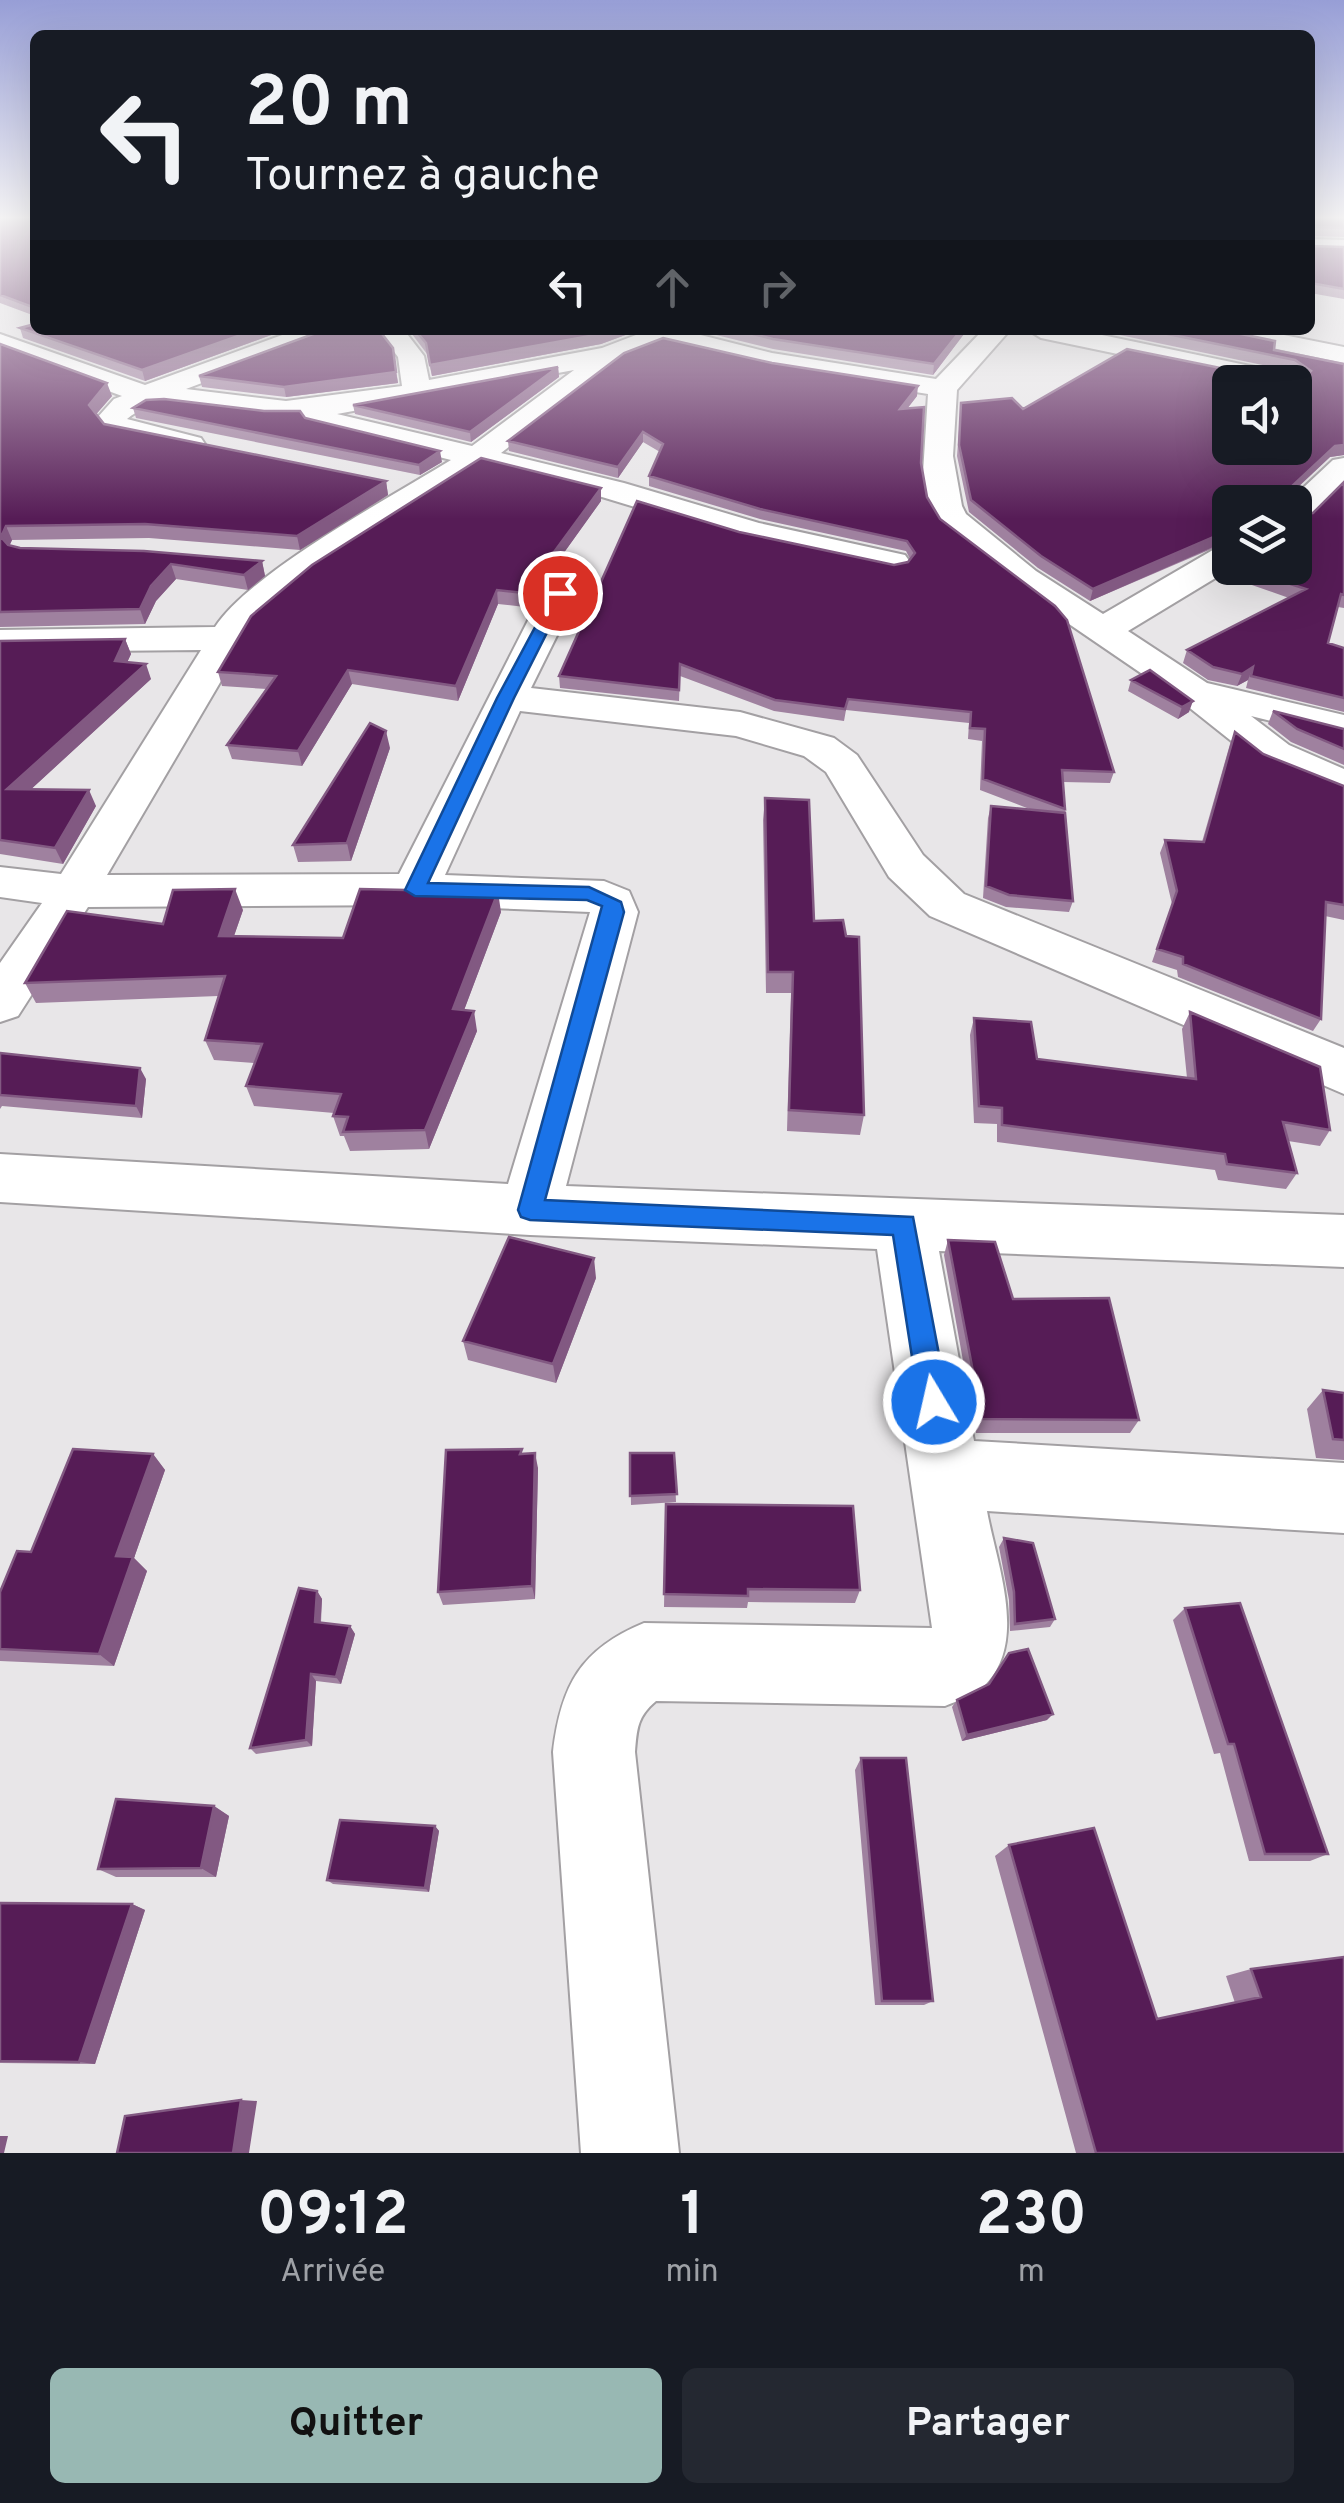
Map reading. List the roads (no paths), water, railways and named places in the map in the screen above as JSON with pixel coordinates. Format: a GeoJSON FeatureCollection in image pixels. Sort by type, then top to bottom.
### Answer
{"type":"FeatureCollection","features":[{"type":"Feature","properties":{"kind":"street"},"geometry":{"type":"LineString","coordinates":[[220,450],[119,428],[111,418],[115,411],[145,394],[306,335]]}},
{"type":"Feature","properties":{"kind":"street"},"geometry":{"type":"LineString","coordinates":[[395,335],[411,356],[417,391]]}},
{"type":"Feature","properties":{"kind":"street"},"geometry":{"type":"LineString","coordinates":[[286,410],[417,391],[613,353],[659,335]]}},
{"type":"Feature","properties":{"kind":"street"},"geometry":{"type":"LineString","coordinates":[[672,335],[772,361],[943,388]]}},
{"type":"Feature","properties":{"kind":"street"},"geometry":{"type":"LineString","coordinates":[[992,335],[943,388],[940,478],[947,511],[985,548],[1101,631],[1190,688],[1274,754],[1344,785]]}},
{"type":"Feature","properties":{"kind":"street"},"geometry":{"type":"LineString","coordinates":[[1065,335],[1212,366]]}},
{"type":"Feature","properties":{"kind":"street"},"geometry":{"type":"LineString","coordinates":[[1243,335],[1344,355]]}},
{"type":"Feature","properties":{"kind":"street"},"geometry":{"type":"LineString","coordinates":[[0,342],[145,394],[286,410],[627,493],[752,532],[892,562]]}},
{"type":"Feature","properties":{"kind":"street"},"geometry":{"type":"LineString","coordinates":[[0,1003],[74,891],[238,622],[308,565],[478,456],[613,353]]}},
{"type":"Feature","properties":{"kind":"street"},"geometry":{"type":"LineString","coordinates":[[1312,387],[1325,390]]}},
{"type":"Feature","properties":{"kind":"street"},"geometry":{"type":"LineString","coordinates":[[1312,498],[1344,467]]}},
{"type":"Feature","properties":{"kind":"street"},"geometry":{"type":"LineString","coordinates":[[388,482],[425,490]]}},
{"type":"Feature","properties":{"kind":"street"},"geometry":{"type":"LineString","coordinates":[[268,562],[308,565]]}},
{"type":"Feature","properties":{"kind":"street"},"geometry":{"type":"LineString","coordinates":[[1101,631],[1212,565]]}},
{"type":"Feature","properties":{"kind":"street"},"geometry":{"type":"LineString","coordinates":[[415,890],[560,593]]}},
{"type":"Feature","properties":{"kind":"street"},"geometry":{"type":"LineString","coordinates":[[0,642],[229,638]]}},
{"type":"Feature","properties":{"kind":"street"},"geometry":{"type":"LineString","coordinates":[[1190,688],[1344,728]]}},
{"type":"Feature","properties":{"kind":"street"},"geometry":{"type":"LineString","coordinates":[[506,698],[740,724],[819,747],[842,764],[906,866],[946,905],[1305,1052],[1344,1073]]}},
{"type":"Feature","properties":{"kind":"street"},"geometry":{"type":"LineString","coordinates":[[0,882],[74,891],[589,893],[612,902],[614,912],[530,1210]]}},
{"type":"Feature","properties":{"kind":"street"},"geometry":{"type":"LineString","coordinates":[[0,1178],[530,1210],[1344,1241]]}},
{"type":"Feature","properties":{"kind":"street"},"geometry":{"type":"LineString","coordinates":[[630,2153],[594,1752],[598,1710],[616,1681],[644,1662],[945,1667],[960,1658],[968,1646],[970,1626],[904,1225]]}},
{"type":"Feature","properties":{"kind":"street"},"geometry":{"type":"LineString","coordinates":[[946,1474],[1344,1498]]}}]}
